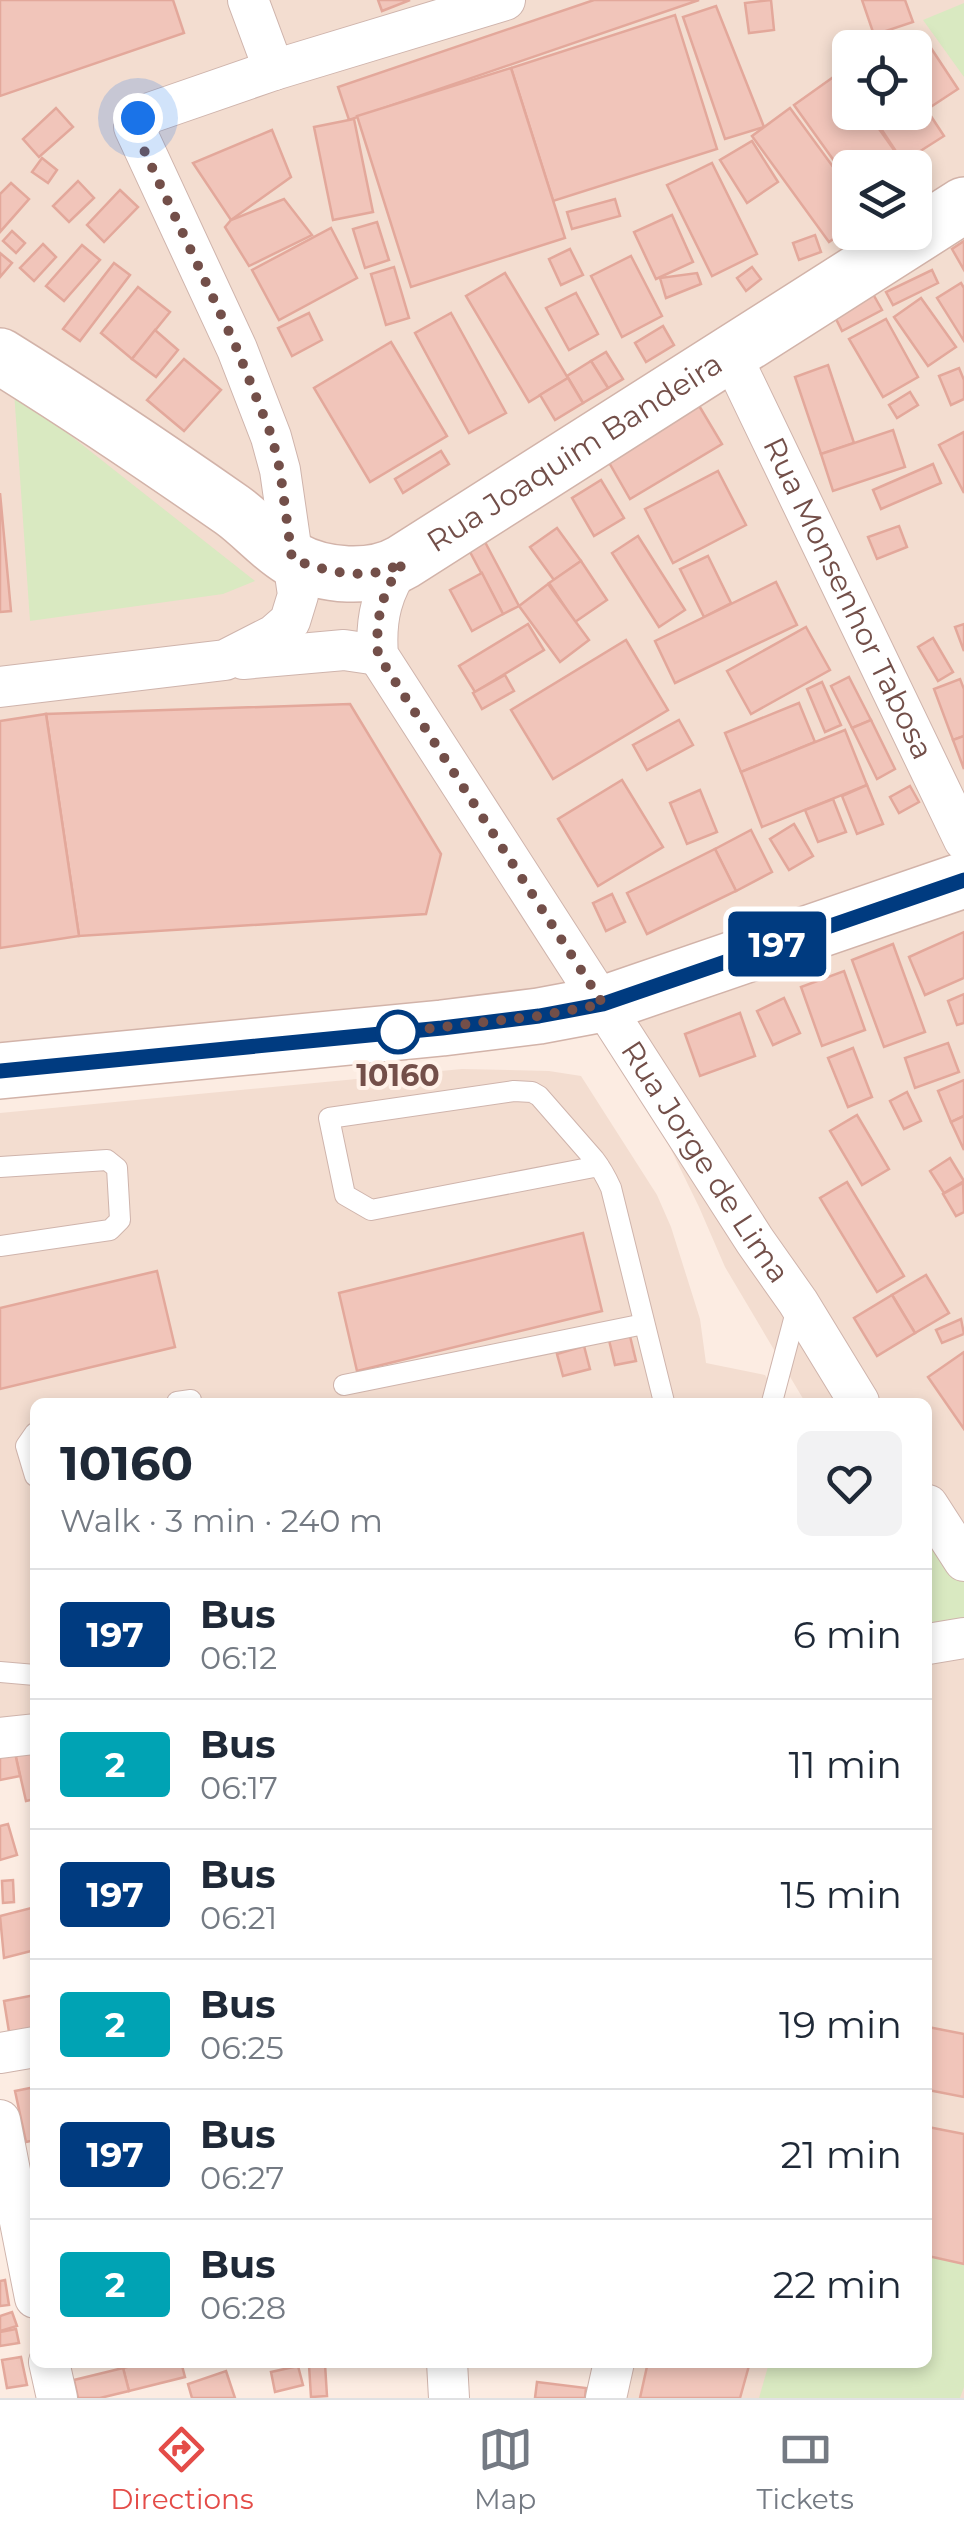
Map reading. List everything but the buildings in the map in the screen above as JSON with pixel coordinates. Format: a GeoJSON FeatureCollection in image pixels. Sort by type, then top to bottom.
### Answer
{"type":"FeatureCollection","features":[{"type":"Feature","properties":{"kind":"main road","name":"Rua Joaquim Bandeira"},"geometry":{"type":"LineString","coordinates":[[292,559],[354,574],[386,571],[404,562],[964,204]]}},
{"type":"Feature","properties":{"kind":"main road"},"geometry":{"type":"LineString","coordinates":[[0,356],[96,416],[238,514],[292,559]]}},
{"type":"Feature","properties":{"kind":"main road"},"geometry":{"type":"LineString","coordinates":[[0,1071],[442,1028],[603,1004],[964,880]]}},
{"type":"Feature","properties":{"kind":"street"},"geometry":{"type":"LineString","coordinates":[[248,0],[274,70]]}},
{"type":"Feature","properties":{"kind":"street"},"geometry":{"type":"LineString","coordinates":[[225,660],[274,635],[290,620],[298,595],[280,470],[272,437],[237,349],[135,122],[144,115],[274,70],[505,0]]}},
{"type":"Feature","properties":{"kind":"street","name":"Rua Monsenhor Tabosa"},"geometry":{"type":"LineString","coordinates":[[732,355],[964,840]]}},
{"type":"Feature","properties":{"kind":"street"},"geometry":{"type":"LineString","coordinates":[[0,687],[225,660],[344,650],[378,655],[378,618],[386,589],[404,562]]}},
{"type":"Feature","properties":{"kind":"street","name":"Rua Jorge de Lima"},"geometry":{"type":"LineString","coordinates":[[378,655],[798,1302],[855,1398]]}},
{"type":"Feature","properties":{"kind":"street"},"geometry":{"type":"LineString","coordinates":[[932,1511],[964,1561]]}},
{"type":"Feature","properties":{"kind":"street"},"geometry":{"type":"LineString","coordinates":[[932,1643],[964,1638]]}},
{"type":"Feature","properties":{"kind":"street"},"geometry":{"type":"LineString","coordinates":[[0,1738],[30,1735]]}},
{"type":"Feature","properties":{"kind":"street"},"geometry":{"type":"LineString","coordinates":[[0,2053],[30,2048]]}},
{"type":"Feature","properties":{"kind":"street"},"geometry":{"type":"LineString","coordinates":[[0,2120],[30,2272]]}},
{"type":"Feature","properties":{"kind":"street"},"geometry":{"type":"LineString","coordinates":[[50,2368],[57,2398]]}},
{"type":"Feature","properties":{"kind":"street"},"geometry":{"type":"LineString","coordinates":[[447,2368],[449,2398]]}},
{"type":"Feature","properties":{"kind":"street"},"geometry":{"type":"LineString","coordinates":[[606,2398],[613,2368]]}},
{"type":"Feature","properties":{"kind":"lane"},"geometry":{"type":"LineString","coordinates":[[599,1166],[371,1210],[345,1194],[329,1118],[514,1091],[532,1092],[545,1101],[599,1166],[617,1207],[659,1398]]}},
{"type":"Feature","properties":{"kind":"lane"},"geometry":{"type":"LineString","coordinates":[[0,1167],[107,1160],[116,1168],[120,1220],[110,1230],[0,1246]]}},
{"type":"Feature","properties":{"kind":"lane"},"geometry":{"type":"LineString","coordinates":[[773,1398],[798,1302]]}},
{"type":"Feature","properties":{"kind":"lane"},"geometry":{"type":"LineString","coordinates":[[344,1386],[644,1324]]}},
{"type":"Feature","properties":{"kind":"lane"},"geometry":{"type":"LineString","coordinates":[[0,1672],[30,1675]]}},
{"type":"Feature","properties":{"kind":"shaded area"},"geometry":{"type":"Polygon","coordinates":[[[0,0],[964,0],[964,2398],[615,2398],[624,2368],[932,2368],[932,1398],[803,1398],[725,1267],[602,1008],[0,1071],[0,0]]]}},
{"type":"Feature","properties":{"kind":"shaded area"},"geometry":{"type":"Polygon","coordinates":[[[462,1069],[549,1071],[581,1076],[657,1195],[671,1227],[700,1319],[706,1363],[765,1375],[779,1398],[30,1398],[30,1725],[0,1728],[0,1113],[462,1069]]]}},
{"type":"Feature","properties":{"kind":"green space"},"geometry":{"type":"Polygon","coordinates":[[[964,3],[964,77],[932,30],[923,20],[964,3]]]}},
{"type":"Feature","properties":{"kind":"green space"},"geometry":{"type":"Polygon","coordinates":[[[14,391],[255,581],[223,594],[30,621],[14,391]]]}},
{"type":"Feature","properties":{"kind":"green space"},"geometry":{"type":"Polygon","coordinates":[[[932,1532],[964,1581],[964,1627],[932,1632],[932,1532]]]}},
{"type":"Feature","properties":{"kind":"green space"},"geometry":{"type":"Polygon","coordinates":[[[964,2207],[964,2387],[960,2398],[759,2398],[768,2368],[932,2368],[932,2253],[946,2255],[964,2207]]]}},
{"type":"Feature","properties":{"kind":"bus line","name":"197"},"geometry":{"type":"LineString","coordinates":[[0,1071],[442,1028],[603,1004],[964,880]]}},
{"type":"Feature","properties":{"kind":"place","name":"10160"},"geometry":{"type":"Point","coordinates":[398,1032]}},
{"type":"Feature","properties":{"kind":"route"},"geometry":{"type":"LineString","coordinates":[[138,118],[135,131],[237,349],[272,437],[292,559],[354,574],[386,571],[404,562],[386,589],[378,618],[378,655],[603,1004],[539,1016],[398,1032]]}}]}
